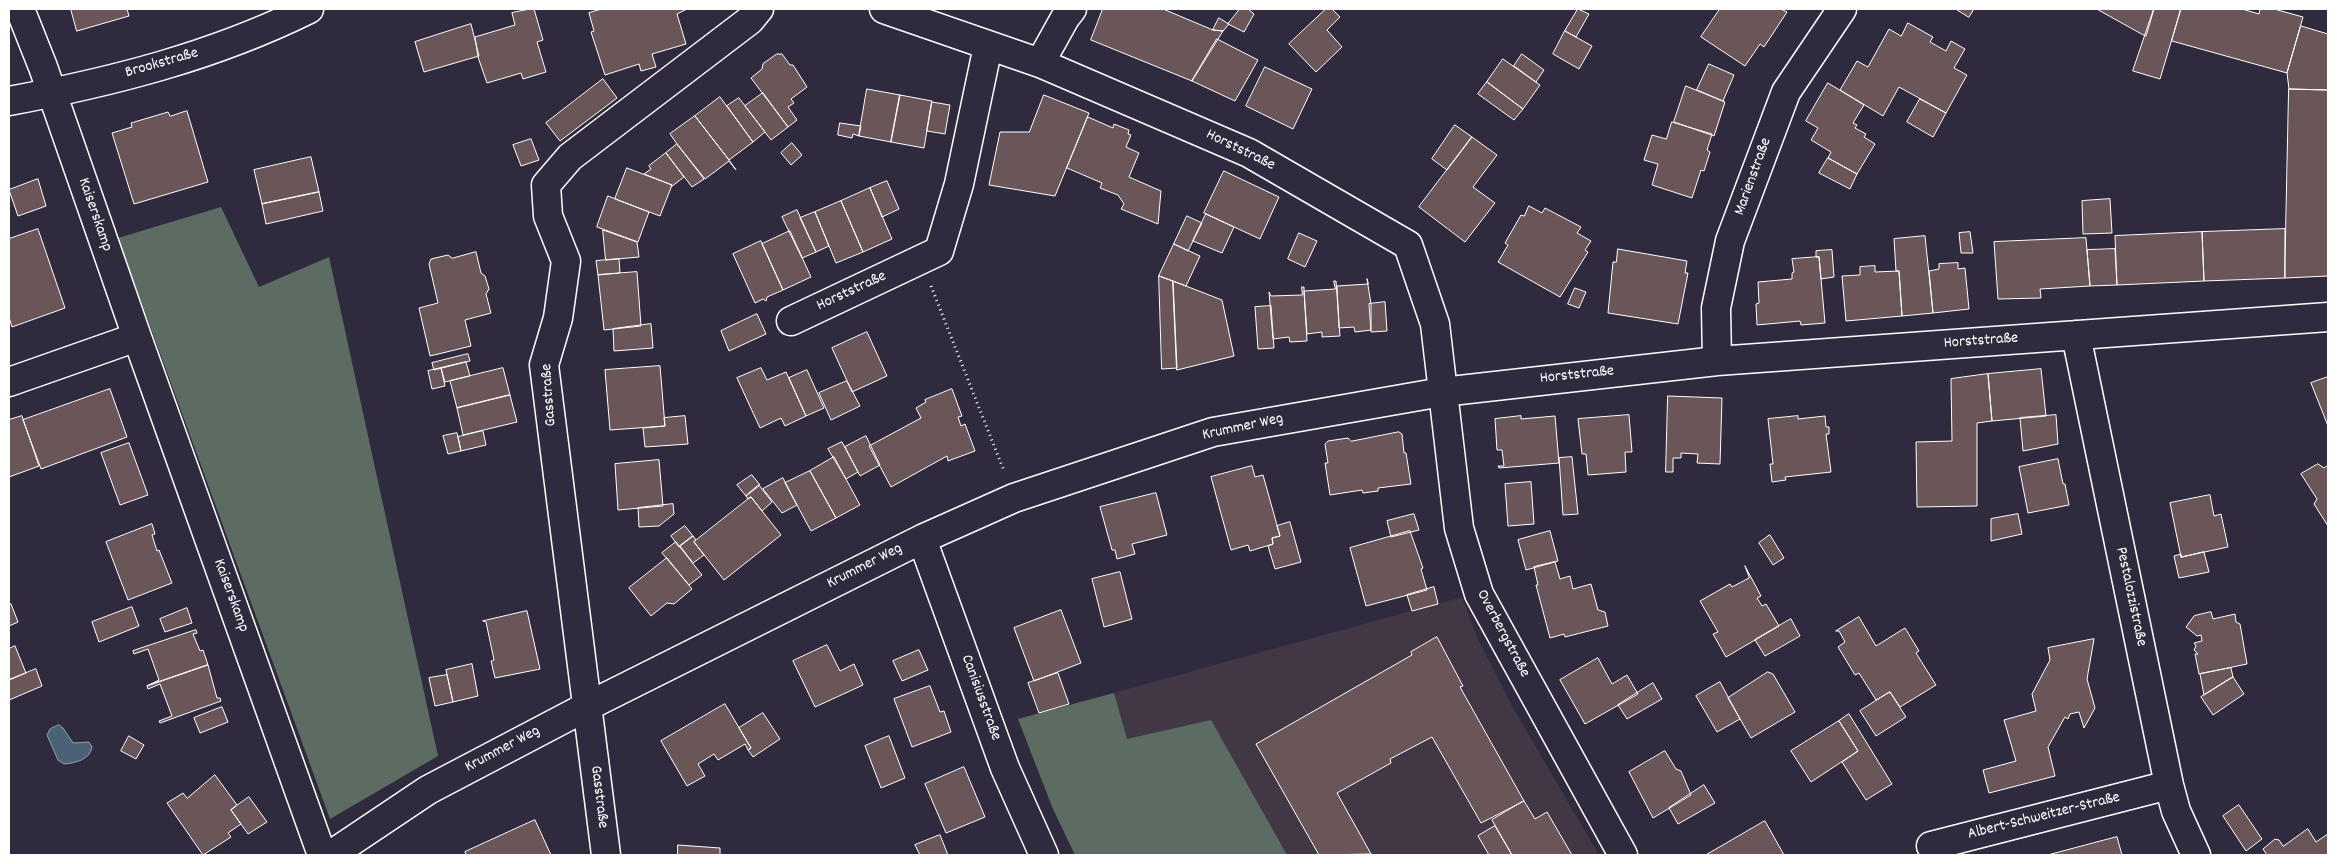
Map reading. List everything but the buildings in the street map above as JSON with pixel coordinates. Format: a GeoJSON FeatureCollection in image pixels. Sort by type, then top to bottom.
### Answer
{"type":"FeatureCollection","features":[{"type":"Feature","properties":{"kind":"street","name":"Kaiserskamp"},"geometry":{"type":"LineString","coordinates":[[20,9],[52,93],[137,338],[322,855]]}},
{"type":"Feature","properties":{"kind":"street","name":"Brookstraße"},"geometry":{"type":"LineString","coordinates":[[9,101],[52,93],[167,65],[226,46],[309,9]]}},
{"type":"Feature","properties":{"kind":"street","name":"Gasstraße"},"geometry":{"type":"LineString","coordinates":[[606,855],[544,366],[558,318],[566,260],[548,216],[546,185],[570,157],[750,20],[759,9]]}},
{"type":"Feature","properties":{"kind":"street","name":"Horststraße"},"geometry":{"type":"LineString","coordinates":[[884,9],[1040,63],[1249,153],[1408,245],[1435,324],[1442,392],[1716,361],[2328,318]]}},
{"type":"Feature","properties":{"kind":"street"},"geometry":{"type":"LineString","coordinates":[[1040,63],[1072,9]]}},
{"type":"Feature","properties":{"kind":"street","name":"Marienstraße"},"geometry":{"type":"LineString","coordinates":[[1716,361],[1716,308],[1730,241],[1786,92],[1842,9]]}},
{"type":"Feature","properties":{"kind":"street"},"geometry":{"type":"LineString","coordinates":[[939,251],[959,184],[988,46]]}},
{"type":"Feature","properties":{"kind":"street","name":"Horststraße"},"geometry":{"type":"LineString","coordinates":[[791,321],[939,251]]}},
{"type":"Feature","properties":{"kind":"street","name":"Pestalozzistraße"},"geometry":{"type":"LineString","coordinates":[[2076,335],[2169,785],[2176,811],[2196,855]]}},
{"type":"Feature","properties":{"kind":"street"},"geometry":{"type":"LineString","coordinates":[[9,382],[137,338]]}},
{"type":"Feature","properties":{"kind":"street","name":"Krummer Weg"},"geometry":{"type":"LineString","coordinates":[[331,855],[428,790],[586,706],[922,539],[1014,498],[1213,432],[1442,392]]}},
{"type":"Feature","properties":{"kind":"street","name":"Overbergstraße"},"geometry":{"type":"LineString","coordinates":[[1442,392],[1459,528],[1479,594],[1622,855]]}},
{"type":"Feature","properties":{"kind":"street","name":"Canisiusstraße"},"geometry":{"type":"LineString","coordinates":[[922,539],[1005,768],[1044,855]]}},
{"type":"Feature","properties":{"kind":"street","name":"Albert-Schweitzer-Straße"},"geometry":{"type":"LineString","coordinates":[[1937,855],[1931,846],[2169,785]]}},
{"type":"Feature","properties":{"kind":"path"},"geometry":{"type":"LineString","coordinates":[[939,251],[931,286],[1014,498]]}},
{"type":"Feature","properties":{"kind":"shaded area"},"geometry":{"type":"Polygon","coordinates":[[[1462,597],[1477,637],[1512,706],[1599,855],[1075,855],[1053,809],[1018,719],[1462,597]]]}},
{"type":"Feature","properties":{"kind":"green space"},"geometry":{"type":"Polygon","coordinates":[[[221,207],[259,287],[329,257],[438,756],[330,819],[118,238],[221,207]]]}},
{"type":"Feature","properties":{"kind":"green space"},"geometry":{"type":"Polygon","coordinates":[[[1114,693],[1127,739],[1211,720],[1287,855],[1075,855],[1053,809],[1018,719],[1114,693]]]}},
{"type":"Feature","properties":{"kind":"water"},"geometry":{"type":"Polygon","coordinates":[[[59,725],[73,743],[89,742],[92,747],[91,751],[85,758],[77,762],[64,764],[58,760],[47,735],[50,729],[59,725]]]}}]}
